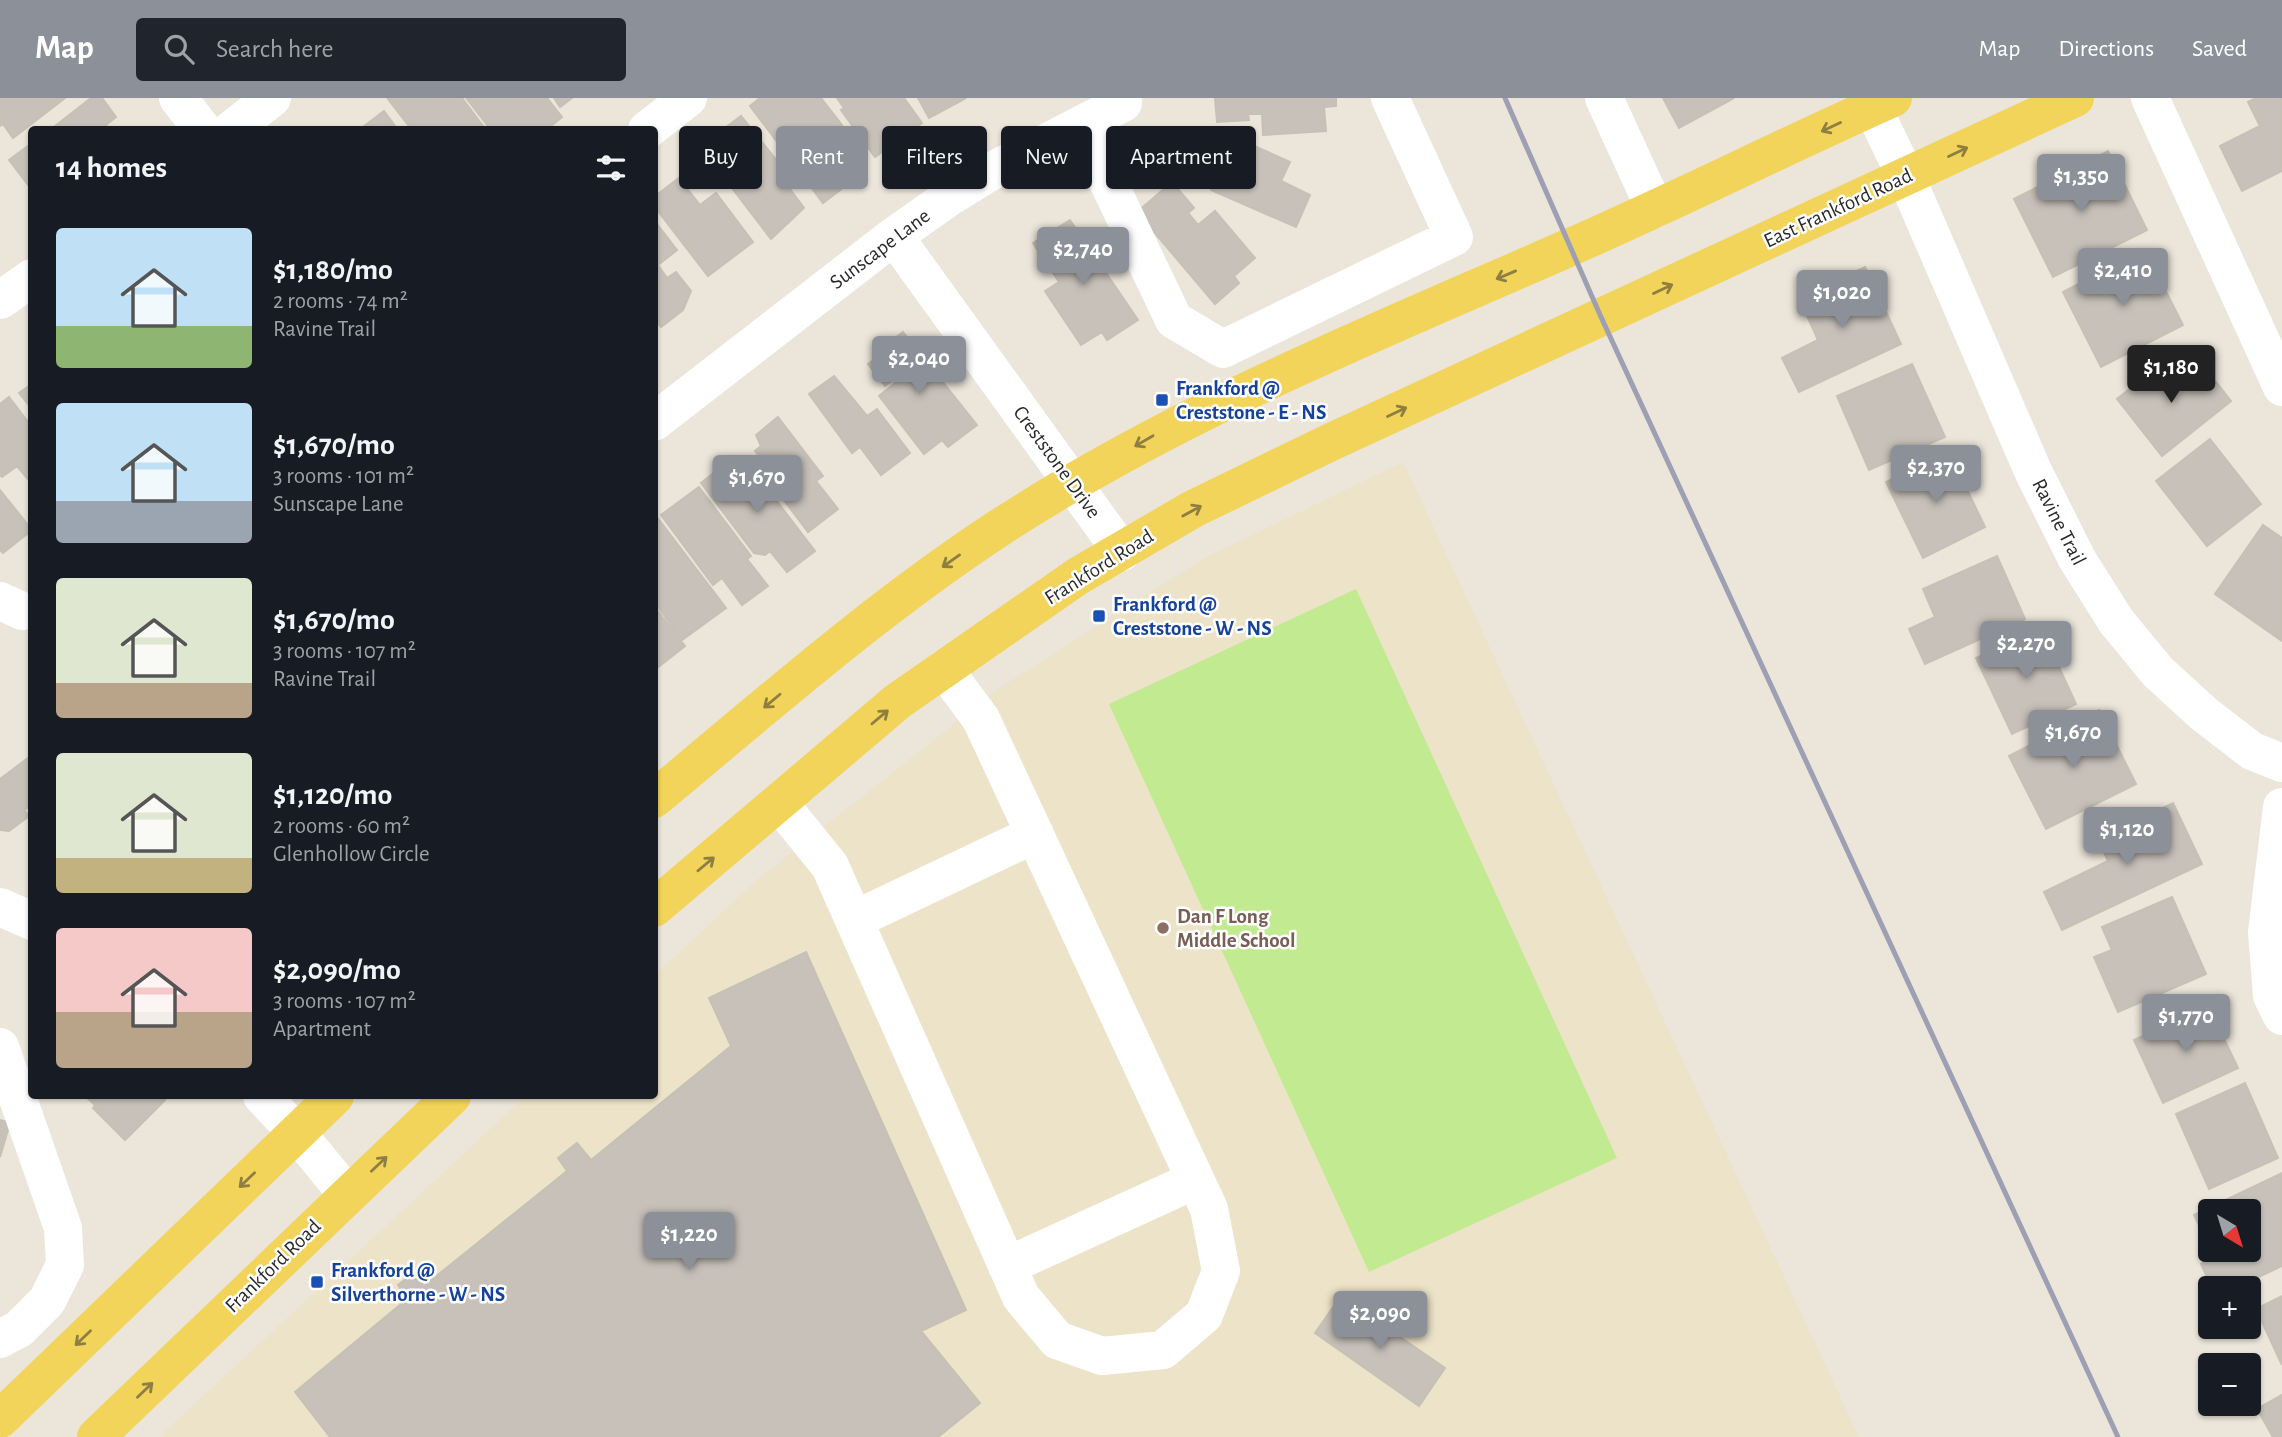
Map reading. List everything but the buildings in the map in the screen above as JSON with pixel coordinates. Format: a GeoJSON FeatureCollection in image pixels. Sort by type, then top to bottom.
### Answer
{"type":"FeatureCollection","features":[{"type":"Feature","properties":{"kind":"main road","name":"East Frankford Road"},"geometry":{"type":"LineString","coordinates":[[1601,317],[2075,98]]}},
{"type":"Feature","properties":{"kind":"main road"},"geometry":{"type":"LineString","coordinates":[[658,796],[838,646],[920,583],[999,528],[1155,435],[1301,364],[1655,209],[1878,101]]}},
{"type":"Feature","properties":{"kind":"main road","name":"Frankford Road"},"geometry":{"type":"LineString","coordinates":[[658,905],[898,701],[1078,576],[1193,509],[1601,317]]}},
{"type":"Feature","properties":{"kind":"main road"},"geometry":{"type":"LineString","coordinates":[[0,1419],[332,1099]]}},
{"type":"Feature","properties":{"kind":"main road","name":"Frankford Road"},"geometry":{"type":"LineString","coordinates":[[96,1437],[449,1099]]}},
{"type":"Feature","properties":{"kind":"street"},"geometry":{"type":"LineString","coordinates":[[178,98],[200,126]]}},
{"type":"Feature","properties":{"kind":"street"},"geometry":{"type":"LineString","coordinates":[[236,126],[272,98]]}},
{"type":"Feature","properties":{"kind":"street"},"geometry":{"type":"LineString","coordinates":[[653,126],[688,98]]}},
{"type":"Feature","properties":{"kind":"street"},"geometry":{"type":"LineString","coordinates":[[1081,125],[1174,320],[1223,349],[1454,237],[1390,98]]}},
{"type":"Feature","properties":{"kind":"street"},"geometry":{"type":"LineString","coordinates":[[1604,98],[1655,209]]}},
{"type":"Feature","properties":{"kind":"street"},"geometry":{"type":"LineString","coordinates":[[2150,98],[2282,387]]}},
{"type":"Feature","properties":{"kind":"street","name":"Sunscape Lane"},"geometry":{"type":"LineString","coordinates":[[658,419],[894,236],[988,173],[1121,101]]}},
{"type":"Feature","properties":{"kind":"street","name":"Ravine Trail"},"geometry":{"type":"LineString","coordinates":[[1878,101],[1906,177],[2034,471],[2077,559],[2116,621],[2158,673],[2204,714],[2252,751],[2282,763]]}},
{"type":"Feature","properties":{"kind":"street","name":"Creststone Drive"},"geometry":{"type":"LineString","coordinates":[[894,236],[1122,552]]}},
{"type":"Feature","properties":{"kind":"street"},"geometry":{"type":"LineString","coordinates":[[779,803],[830,866],[1021,1297],[1057,1340],[1102,1356],[1163,1350],[1204,1315],[1221,1271],[1209,1209],[981,719],[944,669]]}},
{"type":"Feature","properties":{"kind":"street"},"geometry":{"type":"LineString","coordinates":[[2282,807],[2267,932],[2272,996],[2282,1016]]}},
{"type":"Feature","properties":{"kind":"street"},"geometry":{"type":"LineString","coordinates":[[854,920],[1035,834]]}},
{"type":"Feature","properties":{"kind":"street"},"geometry":{"type":"LineString","coordinates":[[0,907],[28,918]]}},
{"type":"Feature","properties":{"kind":"street"},"geometry":{"type":"LineString","coordinates":[[0,1047],[63,1228],[65,1265],[47,1301],[19,1329],[0,1339]]}},
{"type":"Feature","properties":{"kind":"street"},"geometry":{"type":"LineString","coordinates":[[265,1099],[347,1194]]}},
{"type":"Feature","properties":{"kind":"street"},"geometry":{"type":"LineString","coordinates":[[1007,1266],[1195,1180]]}},
{"type":"Feature","properties":{"kind":"shaded area","name":"Dan F Long Middle School"},"geometry":{"type":"Polygon","coordinates":[[[1403,462],[1859,1437],[159,1437],[523,1099],[658,1099],[658,972],[757,880],[1001,687],[1203,559],[1403,462]]]}},
{"type":"Feature","properties":{"kind":"green space"},"geometry":{"type":"Polygon","coordinates":[[[1356,589],[1617,1158],[1369,1272],[1109,704],[1356,589]]]}},
{"type":"Feature","properties":{"kind":"railway"},"geometry":{"type":"LineString","coordinates":[[1505,98],[1601,317],[2118,1437]]}},
{"type":"Feature","properties":{"kind":"place","name":"Frankford @ Creststone - E - NS"},"geometry":{"type":"Point","coordinates":[1162,400]}},
{"type":"Feature","properties":{"kind":"place","name":"Frankford @ Creststone - W - NS"},"geometry":{"type":"Point","coordinates":[1099,616]}},
{"type":"Feature","properties":{"kind":"place","name":"Dan F Long Middle School"},"geometry":{"type":"Point","coordinates":[1163,928]}},
{"type":"Feature","properties":{"kind":"place","name":"Frankford @ Silverthorne - W - NS"},"geometry":{"type":"Point","coordinates":[317,1282]}}]}
